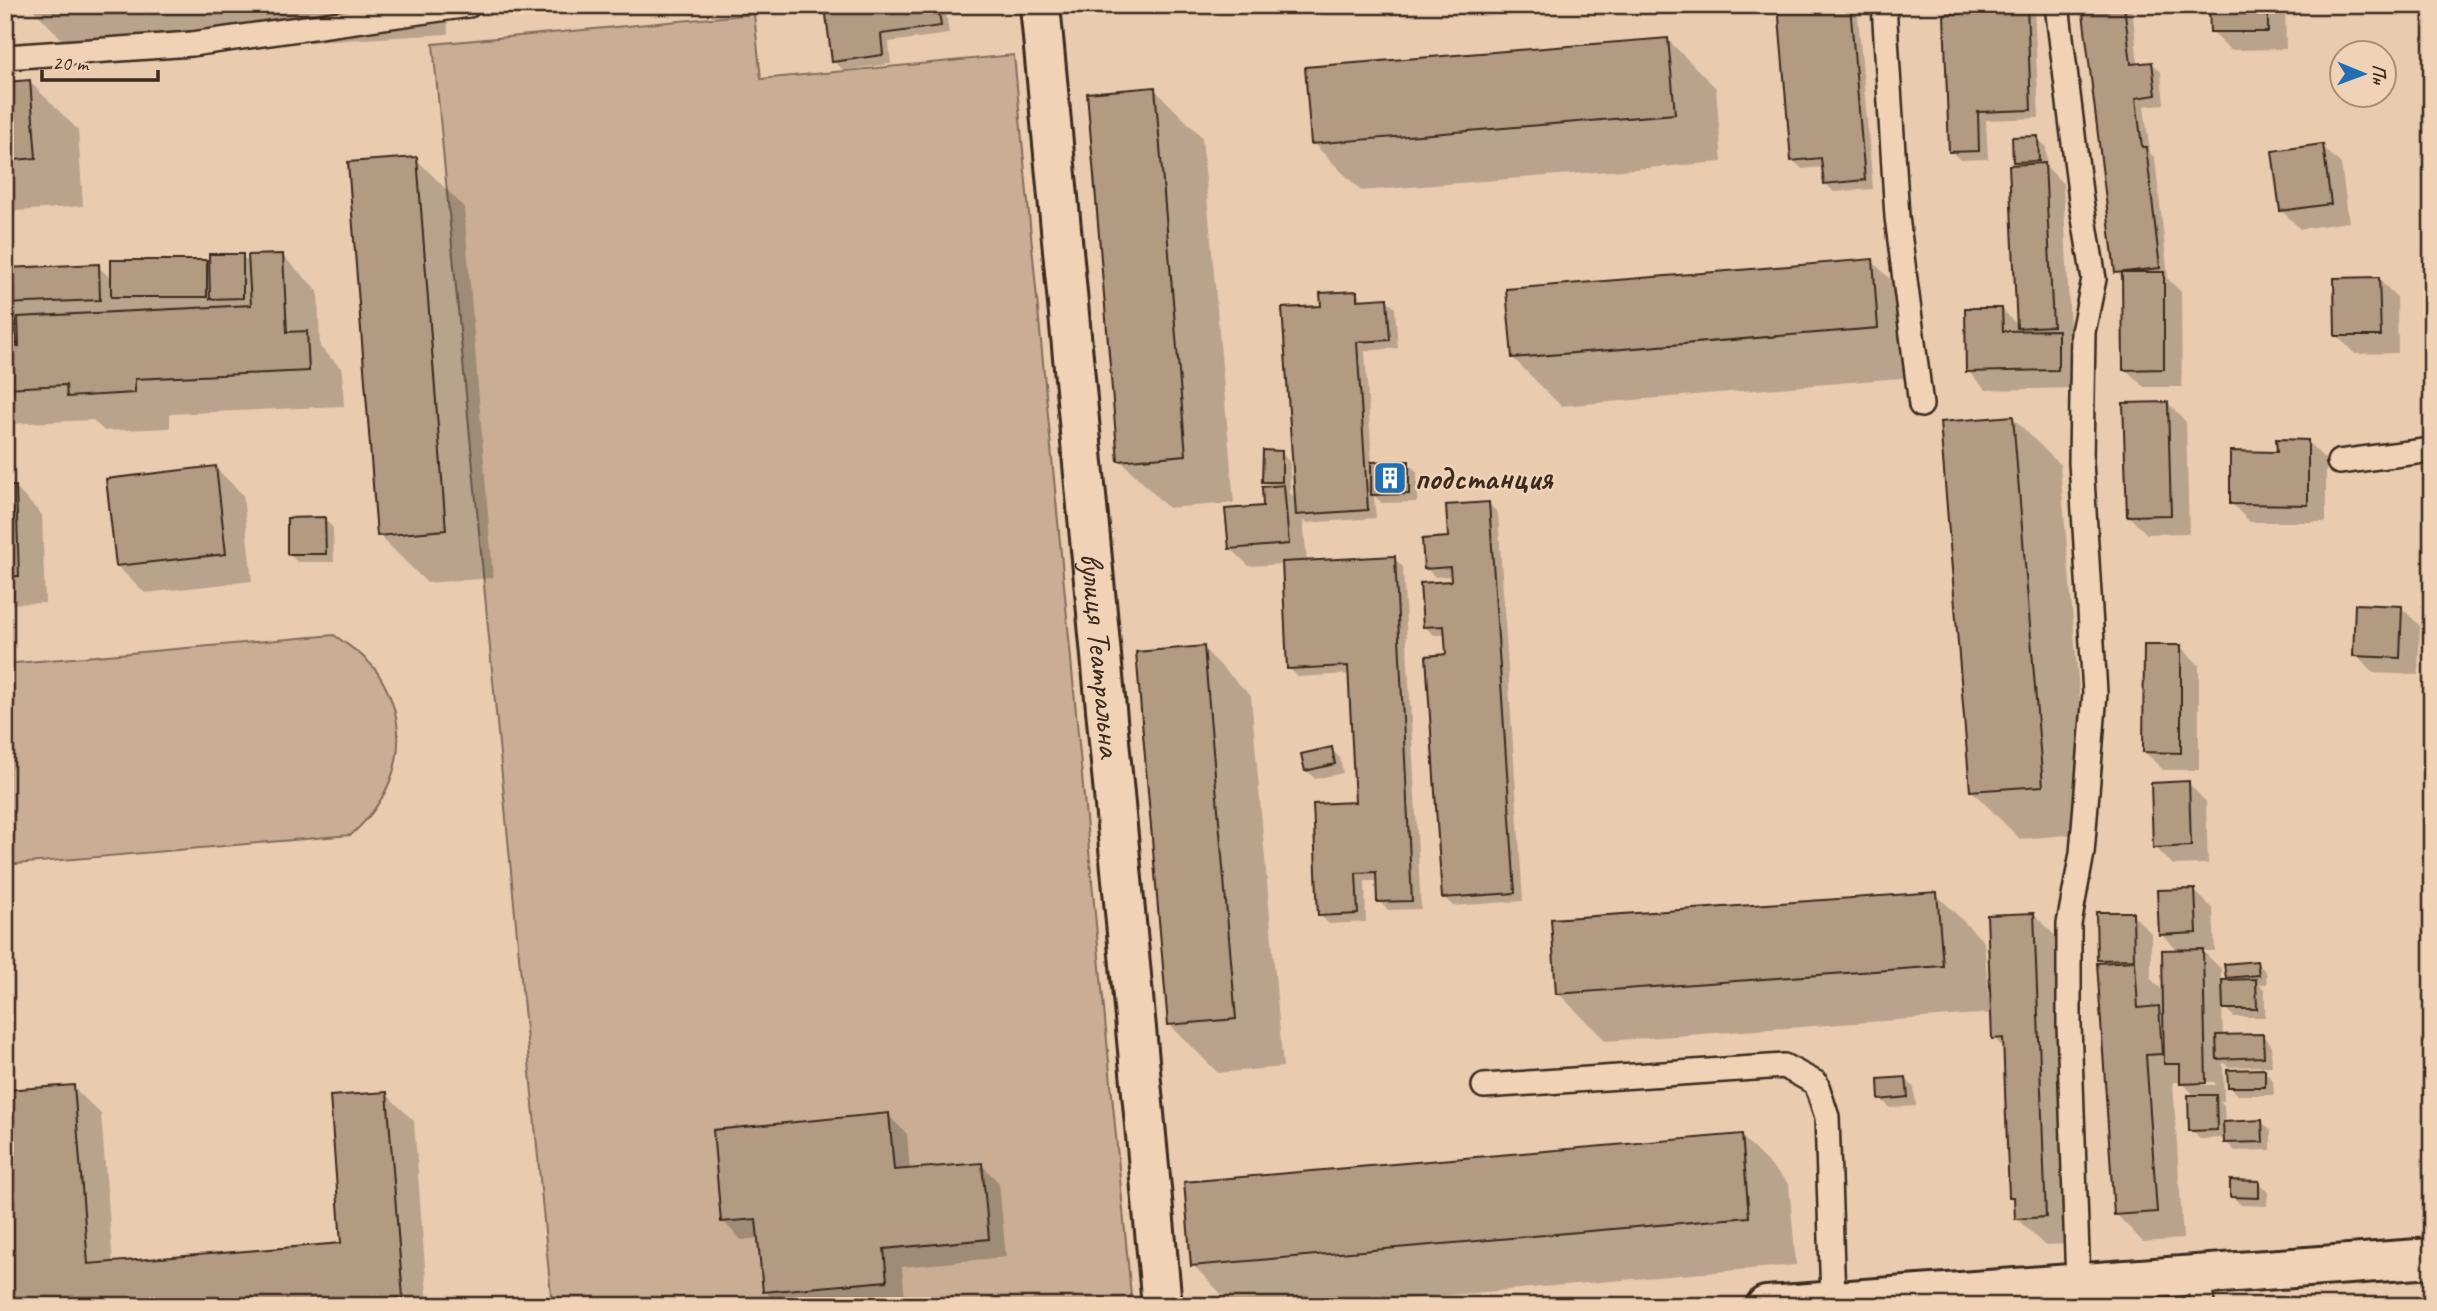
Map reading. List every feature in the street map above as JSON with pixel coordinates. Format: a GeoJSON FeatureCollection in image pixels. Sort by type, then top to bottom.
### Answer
{"type":"FeatureCollection","features":[{"type":"Feature","properties":{"kind":"street","name":"вулиця Театральна"},"geometry":{"type":"LineString","coordinates":[[1040,5],[1161,1306]]}},
{"type":"Feature","properties":{"kind":"street"},"geometry":{"type":"LineString","coordinates":[[1766,1306],[2078,1283],[2201,1290],[2432,1258]]}},
{"type":"Feature","properties":{"kind":"lane"},"geometry":{"type":"LineString","coordinates":[[5,57],[192,44],[468,5]]}},
{"type":"Feature","properties":{"kind":"lane"},"geometry":{"type":"LineString","coordinates":[[1884,5],[1897,217],[1921,405]]}},
{"type":"Feature","properties":{"kind":"lane"},"geometry":{"type":"LineString","coordinates":[[2057,5],[2081,200],[2094,279],[2084,332],[2081,462],[2095,693],[2082,853],[2069,924],[2069,1024],[2078,1283]]}},
{"type":"Feature","properties":{"kind":"lane"},"geometry":{"type":"LineString","coordinates":[[2339,462],[2432,450]]}},
{"type":"Feature","properties":{"kind":"lane"},"geometry":{"type":"LineString","coordinates":[[1484,1086],[1784,1066],[1816,1083],[1826,1117],[1833,1299]]}},
{"type":"Feature","properties":{"kind":"shaded area"},"geometry":{"type":"Polygon","coordinates":[[[754,14],[761,79],[1014,55],[1132,1306],[552,1306],[433,44],[754,14]]]}},
{"type":"Feature","properties":{"kind":"shaded area"},"geometry":{"type":"Polygon","coordinates":[[[334,635],[364,658],[379,675],[390,696],[398,739],[396,760],[381,800],[351,835],[5,865],[5,664],[334,635]]]}},
{"type":"Feature","properties":{"kind":"building"},"geometry":{"type":"Polygon","coordinates":[[[938,5],[941,26],[881,34],[883,55],[832,62],[825,7],[938,5]]]}},
{"type":"Feature","properties":{"kind":"building"},"geometry":{"type":"Polygon","coordinates":[[[1778,5],[1850,5],[1865,180],[1824,184],[1821,158],[1791,161],[1778,5]]]}},
{"type":"Feature","properties":{"kind":"building"},"geometry":{"type":"Polygon","coordinates":[[[1985,5],[2027,5],[2031,110],[1978,112],[1979,151],[1949,152],[1944,14],[1986,12],[1985,5]]]}},
{"type":"Feature","properties":{"kind":"building"},"geometry":{"type":"Polygon","coordinates":[[[2082,5],[2124,5],[2131,64],[2152,62],[2156,95],[2136,98],[2142,147],[2146,147],[2160,268],[2115,273],[2082,5]]]}},
{"type":"Feature","properties":{"kind":"building"},"geometry":{"type":"Polygon","coordinates":[[[2209,5],[2268,5],[2268,32],[2210,32],[2209,5]]]}},
{"type":"Feature","properties":{"kind":"building"},"geometry":{"type":"Polygon","coordinates":[[[1668,38],[1675,114],[1311,144],[1305,67],[1668,38]]]}},
{"type":"Feature","properties":{"kind":"building"},"geometry":{"type":"Polygon","coordinates":[[[30,80],[36,158],[5,161],[5,82],[30,80]]]}},
{"type":"Feature","properties":{"kind":"building"},"geometry":{"type":"Polygon","coordinates":[[[1155,87],[1186,455],[1118,461],[1087,93],[1155,87]]]}},
{"type":"Feature","properties":{"kind":"building"},"geometry":{"type":"Polygon","coordinates":[[[2038,136],[2039,161],[2013,162],[2012,137],[2038,136]]]}},
{"type":"Feature","properties":{"kind":"building"},"geometry":{"type":"Polygon","coordinates":[[[2323,144],[2331,204],[2280,211],[2272,151],[2323,144]]]}},
{"type":"Feature","properties":{"kind":"building"},"geometry":{"type":"Polygon","coordinates":[[[417,157],[446,530],[377,536],[348,162],[417,157]]]}},
{"type":"Feature","properties":{"kind":"building"},"geometry":{"type":"Polygon","coordinates":[[[2045,163],[2053,326],[2017,328],[2009,165],[2045,163]]]}},
{"type":"Feature","properties":{"kind":"building"},"geometry":{"type":"Polygon","coordinates":[[[209,254],[243,254],[243,298],[210,299],[209,254]]]}},
{"type":"Feature","properties":{"kind":"building"},"geometry":{"type":"Polygon","coordinates":[[[283,254],[287,332],[307,331],[309,371],[135,379],[135,393],[67,397],[66,385],[5,388],[5,347],[19,346],[18,317],[251,305],[248,255],[283,254]]]}},
{"type":"Feature","properties":{"kind":"building"},"geometry":{"type":"Polygon","coordinates":[[[1873,259],[1878,328],[1512,358],[1506,289],[1873,259]]]}},
{"type":"Feature","properties":{"kind":"building"},"geometry":{"type":"Polygon","coordinates":[[[111,260],[207,260],[207,297],[111,297],[111,260]]]}},
{"type":"Feature","properties":{"kind":"building"},"geometry":{"type":"Polygon","coordinates":[[[99,264],[100,300],[5,304],[5,268],[99,264]]]}},
{"type":"Feature","properties":{"kind":"building"},"geometry":{"type":"Polygon","coordinates":[[[2122,272],[2164,272],[2164,369],[2123,370],[2122,272]]]}},
{"type":"Feature","properties":{"kind":"building"},"geometry":{"type":"Polygon","coordinates":[[[2379,277],[2381,336],[2335,336],[2334,278],[2379,277]]]}},
{"type":"Feature","properties":{"kind":"building"},"geometry":{"type":"Polygon","coordinates":[[[1357,291],[1357,300],[1387,298],[1390,340],[1357,342],[1368,510],[1296,515],[1282,308],[1321,306],[1320,293],[1357,291]]]}},
{"type":"Feature","properties":{"kind":"building"},"geometry":{"type":"Polygon","coordinates":[[[1965,308],[2002,308],[2003,331],[2058,330],[2058,370],[1966,372],[1965,308]]]}},
{"type":"Feature","properties":{"kind":"building"},"geometry":{"type":"Polygon","coordinates":[[[15,315],[17,344],[5,345],[5,316],[15,315]]]}},
{"type":"Feature","properties":{"kind":"building"},"geometry":{"type":"Polygon","coordinates":[[[2168,402],[2171,515],[2127,516],[2123,403],[2168,402]]]}},
{"type":"Feature","properties":{"kind":"building"},"geometry":{"type":"Polygon","coordinates":[[[2013,416],[2043,786],[1970,791],[1940,422],[2013,416]]]}},
{"type":"Feature","properties":{"kind":"building"},"geometry":{"type":"Polygon","coordinates":[[[2276,439],[2308,440],[2308,505],[2230,504],[2230,451],[2277,452],[2276,439]]]}},
{"type":"Feature","properties":{"kind":"building"},"geometry":{"type":"Polygon","coordinates":[[[1263,450],[1282,451],[1282,482],[1262,482],[1263,450]]]}},
{"type":"Feature","properties":{"kind":"building","name":"подстанция"},"geometry":{"type":"Polygon","coordinates":[[[1409,461],[1409,494],[1371,495],[1371,462],[1409,461]]]}},
{"type":"Feature","properties":{"kind":"building"},"geometry":{"type":"Polygon","coordinates":[[[216,466],[226,554],[116,566],[106,479],[216,466]]]}},
{"type":"Feature","properties":{"kind":"building"},"geometry":{"type":"Polygon","coordinates":[[[1284,485],[1289,544],[1229,549],[1225,509],[1263,506],[1262,487],[1284,485]]]}},
{"type":"Feature","properties":{"kind":"building"},"geometry":{"type":"Polygon","coordinates":[[[5,486],[16,486],[19,576],[5,577],[5,486]]]}},
{"type":"Feature","properties":{"kind":"building"},"geometry":{"type":"Polygon","coordinates":[[[1489,502],[1515,893],[1442,898],[1426,656],[1446,654],[1444,626],[1423,627],[1420,583],[1451,581],[1450,567],[1424,569],[1422,539],[1448,537],[1446,505],[1489,502]]]}},
{"type":"Feature","properties":{"kind":"building"},"geometry":{"type":"Polygon","coordinates":[[[325,517],[326,554],[287,554],[287,518],[325,517]]]}},
{"type":"Feature","properties":{"kind":"building"},"geometry":{"type":"Polygon","coordinates":[[[1395,556],[1412,901],[1377,902],[1376,872],[1356,873],[1358,914],[1318,916],[1313,804],[1355,802],[1348,666],[1287,669],[1282,562],[1395,556]]]}},
{"type":"Feature","properties":{"kind":"building"},"geometry":{"type":"Polygon","coordinates":[[[2355,604],[2402,606],[2400,658],[2353,656],[2355,604]]]}},
{"type":"Feature","properties":{"kind":"building"},"geometry":{"type":"Polygon","coordinates":[[[2144,645],[2181,645],[2181,753],[2143,752],[2144,645]]]}},
{"type":"Feature","properties":{"kind":"building"},"geometry":{"type":"Polygon","coordinates":[[[1204,646],[1236,1019],[1168,1025],[1136,652],[1204,646]]]}},
{"type":"Feature","properties":{"kind":"building"},"geometry":{"type":"Polygon","coordinates":[[[1332,747],[1335,764],[1305,771],[1301,754],[1332,747]]]}},
{"type":"Feature","properties":{"kind":"building"},"geometry":{"type":"Polygon","coordinates":[[[2189,781],[2191,846],[2153,848],[2151,783],[2189,781]]]}},
{"type":"Feature","properties":{"kind":"building"},"geometry":{"type":"Polygon","coordinates":[[[2195,889],[2197,933],[2159,935],[2157,890],[2195,889]]]}},
{"type":"Feature","properties":{"kind":"building"},"geometry":{"type":"Polygon","coordinates":[[[1937,892],[1943,966],[1556,994],[1551,919],[1937,892]]]}},
{"type":"Feature","properties":{"kind":"building"},"geometry":{"type":"Polygon","coordinates":[[[2096,912],[2133,912],[2134,959],[2097,960],[2096,912]]]}},
{"type":"Feature","properties":{"kind":"building"},"geometry":{"type":"Polygon","coordinates":[[[2034,913],[2046,1217],[2015,1219],[2014,1197],[2009,1197],[2003,1038],[1992,1039],[1987,915],[2034,913]]]}},
{"type":"Feature","properties":{"kind":"building"},"geometry":{"type":"Polygon","coordinates":[[[2203,949],[2206,1083],[2180,1084],[2180,1064],[2164,1064],[2162,950],[2203,949]]]}},
{"type":"Feature","properties":{"kind":"building"},"geometry":{"type":"Polygon","coordinates":[[[2135,961],[2138,1008],[2159,1006],[2162,1054],[2146,1055],[2157,1212],[2114,1215],[2097,963],[2135,961]]]}},
{"type":"Feature","properties":{"kind":"building"},"geometry":{"type":"Polygon","coordinates":[[[2257,961],[2259,975],[2226,978],[2224,964],[2257,961]]]}},
{"type":"Feature","properties":{"kind":"building"},"geometry":{"type":"Polygon","coordinates":[[[2256,979],[2257,1009],[2223,1009],[2222,980],[2256,979]]]}},
{"type":"Feature","properties":{"kind":"building"},"geometry":{"type":"Polygon","coordinates":[[[2263,1034],[2264,1057],[2217,1059],[2216,1035],[2263,1034]]]}},
{"type":"Feature","properties":{"kind":"building"},"geometry":{"type":"Polygon","coordinates":[[[2265,1069],[2265,1087],[2228,1087],[2227,1070],[2265,1069]]]}},
{"type":"Feature","properties":{"kind":"building"},"geometry":{"type":"Polygon","coordinates":[[[1906,1077],[1908,1097],[1879,1100],[1878,1079],[1906,1077]]]}},
{"type":"Feature","properties":{"kind":"building"},"geometry":{"type":"Polygon","coordinates":[[[74,1085],[88,1264],[341,1243],[330,1096],[387,1092],[403,1298],[311,1306],[5,1306],[5,1090],[74,1085]]]}},
{"type":"Feature","properties":{"kind":"building"},"geometry":{"type":"Polygon","coordinates":[[[2188,1095],[2216,1095],[2217,1130],[2189,1131],[2188,1095]]]}},
{"type":"Feature","properties":{"kind":"building"},"geometry":{"type":"Polygon","coordinates":[[[889,1113],[894,1170],[982,1163],[989,1239],[884,1249],[887,1281],[763,1292],[756,1219],[721,1222],[713,1130],[889,1113]]]}},
{"type":"Feature","properties":{"kind":"building"},"geometry":{"type":"Polygon","coordinates":[[[2262,1120],[2263,1142],[2224,1143],[2223,1122],[2262,1120]]]}},
{"type":"Feature","properties":{"kind":"building"},"geometry":{"type":"Polygon","coordinates":[[[1742,1134],[1749,1217],[1191,1266],[1184,1182],[1742,1134]]]}},
{"type":"Feature","properties":{"kind":"building"},"geometry":{"type":"Polygon","coordinates":[[[2230,1180],[2259,1181],[2259,1198],[2230,1197],[2230,1180]]]}},
{"type":"Feature","properties":{"kind":"place","name":"подстанция"},"geometry":{"type":"Point","coordinates":[1390,478]}}]}
